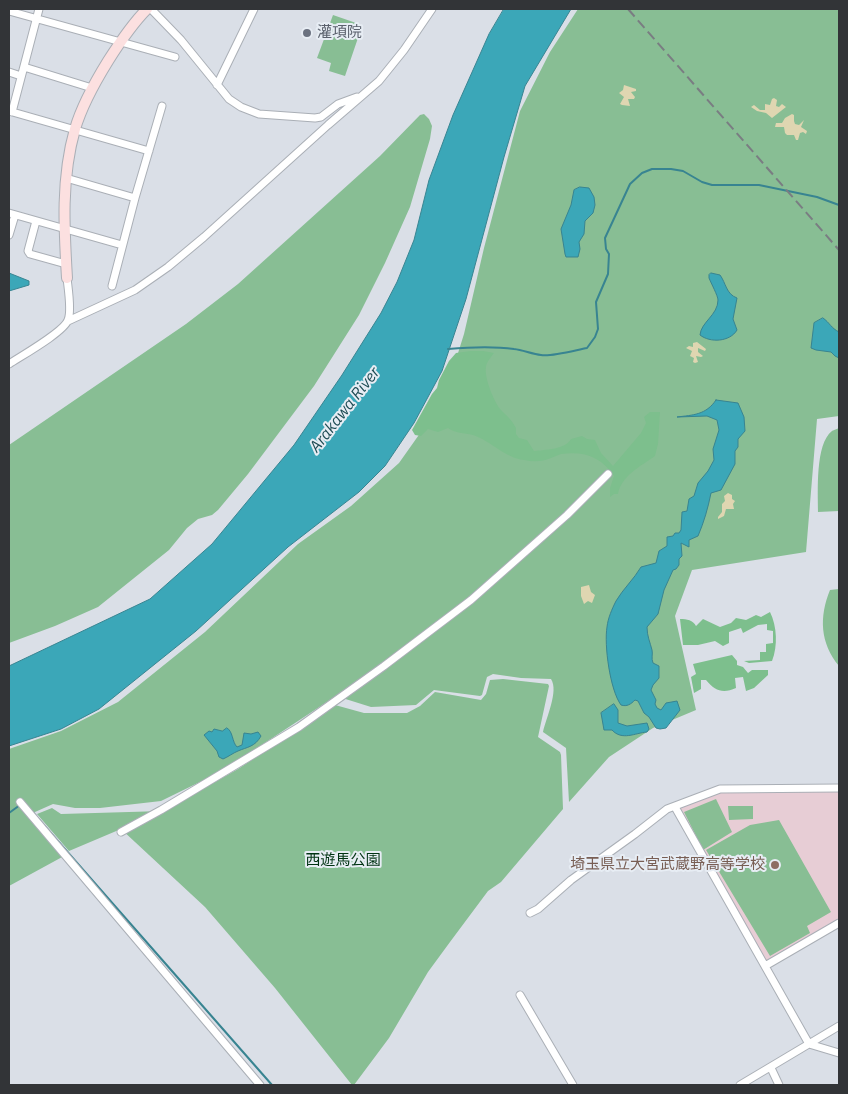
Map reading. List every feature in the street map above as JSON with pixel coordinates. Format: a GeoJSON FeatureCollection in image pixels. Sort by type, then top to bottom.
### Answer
{"type":"FeatureCollection","features":[{"type":"Feature","properties":{"kind":"street"},"geometry":{"type":"LineString","coordinates":[[39,9],[11,112],[148,151]]}},
{"type":"Feature","properties":{"kind":"street"},"geometry":{"type":"LineString","coordinates":[[68,321],[70,313],[64,228],[66,178],[74,130],[92,88],[120,42],[147,9]]}},
{"type":"Feature","properties":{"kind":"street"},"geometry":{"type":"LineString","coordinates":[[151,9],[181,40],[229,99],[250,111],[259,114],[304,118],[321,117],[338,104],[360,96]]}},
{"type":"Feature","properties":{"kind":"street"},"geometry":{"type":"LineString","coordinates":[[217,85],[254,9]]}},
{"type":"Feature","properties":{"kind":"street"},"geometry":{"type":"LineString","coordinates":[[9,364],[55,334],[68,321],[125,296],[204,238],[360,96],[379,81],[404,50],[432,9]]}},
{"type":"Feature","properties":{"kind":"street"},"geometry":{"type":"LineString","coordinates":[[9,11],[175,57]]}},
{"type":"Feature","properties":{"kind":"street"},"geometry":{"type":"LineString","coordinates":[[24,67],[92,88]]}},
{"type":"Feature","properties":{"kind":"street"},"geometry":{"type":"LineString","coordinates":[[9,72],[21,76]]}},
{"type":"Feature","properties":{"kind":"street"},"geometry":{"type":"LineString","coordinates":[[112,286],[162,106]]}},
{"type":"Feature","properties":{"kind":"street"},"geometry":{"type":"LineString","coordinates":[[66,178],[135,198]]}},
{"type":"Feature","properties":{"kind":"street"},"geometry":{"type":"LineString","coordinates":[[9,235],[12,214],[122,245]]}},
{"type":"Feature","properties":{"kind":"street"},"geometry":{"type":"LineString","coordinates":[[36,221],[28,251],[30,254],[66,264]]}},
{"type":"Feature","properties":{"kind":"street"},"geometry":{"type":"LineString","coordinates":[[120,832],[161,810],[291,731],[384,666],[471,600],[567,515],[608,474]]}},
{"type":"Feature","properties":{"kind":"street"},"geometry":{"type":"LineString","coordinates":[[530,913],[538,909],[571,880],[667,809],[720,788],[839,788]]}},
{"type":"Feature","properties":{"kind":"street"},"geometry":{"type":"LineString","coordinates":[[20,802],[260,1085]]}},
{"type":"Feature","properties":{"kind":"street"},"geometry":{"type":"LineString","coordinates":[[675,807],[809,1044],[839,1053]]}},
{"type":"Feature","properties":{"kind":"street"},"geometry":{"type":"LineString","coordinates":[[764,966],[839,923]]}},
{"type":"Feature","properties":{"kind":"street"},"geometry":{"type":"LineString","coordinates":[[520,995],[573,1085]]}},
{"type":"Feature","properties":{"kind":"street"},"geometry":{"type":"LineString","coordinates":[[740,1085],[839,1026]]}},
{"type":"Feature","properties":{"kind":"street"},"geometry":{"type":"LineString","coordinates":[[771,1068],[779,1085]]}},
{"type":"Feature","properties":{"kind":"shaded area","name":"埼玉県立大宮武蔵野高等学校"},"geometry":{"type":"Polygon","coordinates":[[[724,791],[839,791],[839,919],[766,961],[679,810],[683,805],[724,791]]]}},
{"type":"Feature","properties":{"kind":"green space"},"geometry":{"type":"Polygon","coordinates":[[[578,9],[839,9],[839,416],[817,419],[806,552],[692,570],[675,616],[696,710],[653,728],[609,757],[569,802],[566,748],[543,732],[553,697],[554,690],[551,679],[521,678],[493,674],[487,677],[482,695],[480,696],[434,690],[416,705],[371,707],[336,696],[208,778],[161,801],[100,808],[75,808],[53,804],[35,812],[32,819],[64,856],[9,886],[9,749],[61,731],[118,702],[205,632],[298,544],[351,506],[399,463],[428,422],[453,369],[464,334],[484,248],[520,111],[550,52],[578,9]]]}},
{"type":"Feature","properties":{"kind":"green space"},"geometry":{"type":"Polygon","coordinates":[[[333,15],[359,24],[359,35],[345,76],[329,71],[331,63],[317,58],[333,15]]]}},
{"type":"Feature","properties":{"kind":"green space"},"geometry":{"type":"Polygon","coordinates":[[[424,114],[432,126],[430,139],[410,207],[385,263],[359,315],[314,386],[248,474],[218,510],[212,515],[198,519],[187,528],[169,550],[98,607],[9,643],[9,445],[186,324],[238,284],[380,156],[420,115],[424,114]]]}},
{"type":"Feature","properties":{"kind":"green space"},"geometry":{"type":"Polygon","coordinates":[[[471,351],[494,353],[486,367],[492,395],[500,409],[516,428],[516,434],[519,438],[527,440],[534,451],[560,447],[571,439],[582,436],[595,440],[601,453],[613,466],[641,433],[646,423],[644,417],[650,412],[660,412],[658,444],[655,456],[632,472],[623,482],[618,494],[610,497],[610,488],[614,476],[604,464],[592,457],[570,453],[544,460],[531,461],[517,459],[480,438],[448,428],[438,432],[428,429],[421,436],[415,435],[412,430],[437,388],[449,361],[456,353],[471,351]]]}},
{"type":"Feature","properties":{"kind":"green space"},"geometry":{"type":"Polygon","coordinates":[[[839,428],[839,511],[818,512],[820,457],[827,437],[832,431],[839,428]]]}},
{"type":"Feature","properties":{"kind":"green space"},"geometry":{"type":"Polygon","coordinates":[[[839,589],[839,666],[828,648],[823,630],[823,620],[826,600],[830,590],[839,589]]]}},
{"type":"Feature","properties":{"kind":"green space"},"geometry":{"type":"Polygon","coordinates":[[[770,612],[776,636],[772,661],[749,663],[744,661],[760,660],[760,652],[766,652],[766,644],[773,643],[773,631],[767,630],[767,624],[758,625],[743,633],[741,628],[729,632],[729,643],[723,646],[715,641],[698,645],[683,645],[680,619],[690,620],[696,626],[703,619],[720,627],[731,623],[736,618],[746,620],[756,615],[761,617],[770,612]]]}},
{"type":"Feature","properties":{"kind":"green space"},"geometry":{"type":"Polygon","coordinates":[[[732,655],[737,661],[737,665],[743,667],[748,673],[752,670],[768,670],[768,675],[754,688],[746,691],[743,677],[735,678],[736,688],[727,691],[716,689],[706,680],[701,680],[701,689],[694,693],[691,677],[696,674],[693,664],[732,655]]]}},
{"type":"Feature","properties":{"kind":"green space","name":"西遊馬公園"},"geometry":{"type":"Polygon","coordinates":[[[503,679],[548,684],[549,686],[538,737],[560,752],[563,809],[501,882],[488,891],[428,972],[389,1038],[354,1085],[352,1085],[275,988],[205,907],[121,829],[69,851],[37,814],[52,808],[61,814],[163,811],[238,769],[335,705],[364,713],[407,713],[420,706],[435,692],[481,700],[486,694],[490,680],[503,679]]]}},
{"type":"Feature","properties":{"kind":"green space"},"geometry":{"type":"Polygon","coordinates":[[[716,799],[732,832],[703,850],[684,812],[716,799]]]}},
{"type":"Feature","properties":{"kind":"green space"},"geometry":{"type":"Polygon","coordinates":[[[728,806],[753,806],[753,819],[729,820],[728,806]]]}},
{"type":"Feature","properties":{"kind":"green space"},"geometry":{"type":"Polygon","coordinates":[[[779,820],[831,912],[807,926],[810,933],[770,956],[706,850],[750,825],[779,820]]]}},
{"type":"Feature","properties":{"kind":"sand"},"geometry":{"type":"Polygon","coordinates":[[[624,85],[636,89],[636,91],[631,92],[635,97],[634,99],[628,99],[630,106],[620,104],[624,97],[619,93],[623,90],[624,85]]]}},
{"type":"Feature","properties":{"kind":"sand"},"geometry":{"type":"Polygon","coordinates":[[[774,98],[777,100],[776,106],[779,107],[782,104],[786,107],[772,118],[766,113],[751,107],[754,105],[760,110],[765,110],[765,104],[770,105],[774,98]]]}},
{"type":"Feature","properties":{"kind":"sand"},"geometry":{"type":"Polygon","coordinates":[[[792,114],[794,115],[795,124],[799,125],[804,120],[801,127],[807,131],[806,134],[800,133],[798,140],[796,140],[794,135],[787,135],[784,127],[775,127],[776,123],[782,123],[785,118],[792,114]]]}},
{"type":"Feature","properties":{"kind":"sand"},"geometry":{"type":"Polygon","coordinates":[[[697,342],[706,349],[705,351],[698,348],[698,352],[703,356],[696,356],[698,362],[695,363],[693,362],[694,358],[690,356],[692,351],[686,348],[689,346],[693,347],[693,343],[697,342]]]}},
{"type":"Feature","properties":{"kind":"sand"},"geometry":{"type":"Polygon","coordinates":[[[728,493],[732,495],[732,499],[735,501],[733,504],[734,509],[726,509],[724,516],[718,519],[722,512],[722,504],[725,501],[724,496],[728,493]]]}},
{"type":"Feature","properties":{"kind":"sand"},"geometry":{"type":"Polygon","coordinates":[[[589,585],[591,592],[595,595],[592,603],[588,601],[584,604],[581,596],[581,587],[589,585]]]}},
{"type":"Feature","properties":{"kind":"water","name":"Arakawa River"},"geometry":{"type":"Polygon","coordinates":[[[504,9],[571,9],[525,86],[466,299],[442,371],[414,423],[385,466],[359,492],[288,547],[196,631],[99,709],[61,729],[9,746],[9,666],[150,599],[212,544],[294,445],[342,375],[381,313],[397,282],[414,240],[429,180],[453,115],[489,34],[504,9]]]}},
{"type":"Feature","properties":{"kind":"water"},"geometry":{"type":"Polygon","coordinates":[[[580,187],[589,188],[594,197],[595,205],[593,213],[585,221],[584,234],[579,242],[578,257],[566,257],[561,229],[571,205],[574,190],[580,187]]]}},
{"type":"Feature","properties":{"kind":"water"},"geometry":{"type":"Polygon","coordinates":[[[9,273],[29,281],[29,285],[9,291],[9,273]]]}},
{"type":"Feature","properties":{"kind":"water"},"geometry":{"type":"Polygon","coordinates":[[[711,273],[720,275],[728,291],[737,298],[733,319],[737,330],[730,337],[720,340],[704,338],[700,335],[703,326],[713,314],[718,300],[709,278],[711,273]]]}},
{"type":"Feature","properties":{"kind":"water"},"geometry":{"type":"Polygon","coordinates":[[[823,318],[839,332],[839,358],[831,352],[811,348],[814,323],[823,318]]]}},
{"type":"Feature","properties":{"kind":"water"},"geometry":{"type":"Polygon","coordinates":[[[716,400],[738,403],[744,417],[745,431],[738,439],[738,447],[735,451],[735,464],[721,490],[711,493],[706,515],[698,536],[689,540],[689,547],[681,543],[682,556],[679,559],[679,565],[673,570],[664,590],[658,614],[647,627],[652,661],[659,666],[659,678],[651,690],[656,700],[655,704],[661,710],[666,703],[677,701],[680,710],[666,728],[660,729],[656,728],[644,713],[638,701],[635,700],[629,705],[621,705],[611,678],[606,635],[610,614],[616,601],[641,567],[656,563],[659,551],[667,546],[667,537],[679,533],[681,530],[682,512],[687,511],[689,499],[694,496],[698,483],[714,460],[713,449],[719,430],[717,420],[707,416],[677,417],[694,415],[708,409],[716,400]]]}},
{"type":"Feature","properties":{"kind":"water"},"geometry":{"type":"Polygon","coordinates":[[[614,704],[618,710],[618,723],[627,726],[647,723],[649,729],[647,732],[624,736],[612,730],[604,730],[601,713],[614,704]]]}},
{"type":"Feature","properties":{"kind":"water"},"geometry":{"type":"Polygon","coordinates":[[[227,728],[237,747],[242,745],[244,733],[258,732],[261,736],[253,745],[223,759],[219,757],[217,751],[204,735],[209,731],[212,732],[214,729],[222,731],[227,728]]]}},
{"type":"Feature","properties":{"kind":"waterway"},"geometry":{"type":"LineString","coordinates":[[448,349],[498,347],[545,355],[587,348],[598,329],[596,302],[608,274],[609,254],[606,249],[605,238],[630,184],[642,173],[652,169],[683,171],[702,182],[712,185],[759,185],[817,197],[839,205]]}},
{"type":"Feature","properties":{"kind":"waterway"},"geometry":{"type":"LineString","coordinates":[[9,813],[20,805]]}},
{"type":"Feature","properties":{"kind":"waterway"},"geometry":{"type":"LineString","coordinates":[[28,807],[272,1085]]}},
{"type":"Feature","properties":{"kind":"railway"},"geometry":{"type":"LineString","coordinates":[[628,9],[839,250]]}},
{"type":"Feature","properties":{"kind":"place","name":"灌項院"},"geometry":{"type":"Point","coordinates":[307,33]}},
{"type":"Feature","properties":{"kind":"place","name":"埼玉県立大宮武蔵野高等学校"},"geometry":{"type":"Point","coordinates":[775,865]}}]}
